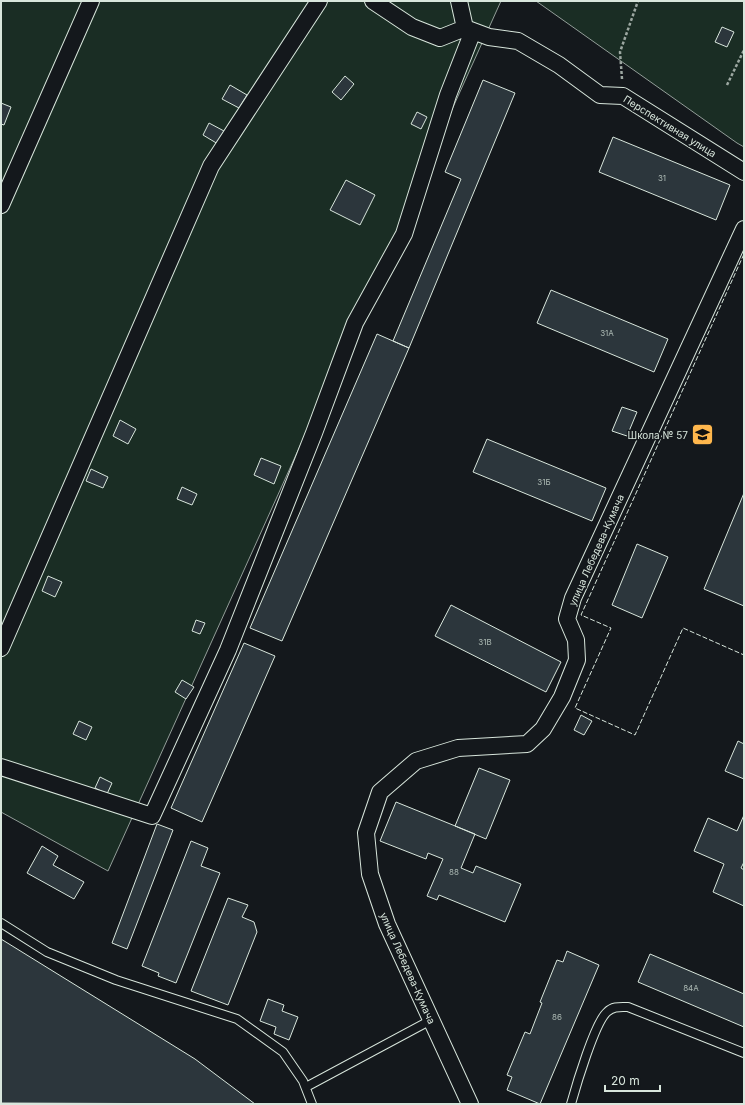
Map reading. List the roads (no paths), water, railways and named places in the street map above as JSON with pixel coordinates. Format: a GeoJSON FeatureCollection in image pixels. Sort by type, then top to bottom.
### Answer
{"type":"FeatureCollection","features":[{"type":"Feature","properties":{"kind":"street"},"geometry":{"type":"LineString","coordinates":[[1,205],[91,1]]}},
{"type":"Feature","properties":{"kind":"street"},"geometry":{"type":"LineString","coordinates":[[1,648],[211,166],[318,1]]}},
{"type":"Feature","properties":{"kind":"street"},"geometry":{"type":"LineString","coordinates":[[373,1],[412,27],[440,38],[469,30]]}},
{"type":"Feature","properties":{"kind":"street"},"geometry":{"type":"LineString","coordinates":[[1,767],[152,816],[228,650],[312,440],[356,323],[404,234],[469,30],[459,1]]}},
{"type":"Feature","properties":{"kind":"street","name":"Перспективная улица"},"geometry":{"type":"LineString","coordinates":[[469,30],[489,37],[518,42],[559,65],[600,95],[623,96],[744,172]]}},
{"type":"Feature","properties":{"kind":"street","name":"улица Лебедева-Кумача"},"geometry":{"type":"LineString","coordinates":[[470,1104],[387,924],[370,874],[366,833],[380,792],[416,761],[458,748],[527,744],[544,729],[562,697],[577,660],[576,640],[567,620],[573,598],[744,229]]}},
{"type":"Feature","properties":{"kind":"lane"},"geometry":{"type":"LineString","coordinates":[[1,923],[47,952],[61,958],[116,980],[237,1020],[284,1052],[306,1087],[312,1104]]}},
{"type":"Feature","properties":{"kind":"lane"},"geometry":{"type":"LineString","coordinates":[[570,1104],[595,1034],[606,1012],[614,1007],[628,1007],[744,1053]]}},
{"type":"Feature","properties":{"kind":"lane"},"geometry":{"type":"LineString","coordinates":[[306,1087],[431,1020]]}},
{"type":"Feature","properties":{"kind":"place","name":"Школа № 57"},"geometry":{"type":"Point","coordinates":[703,435]}}]}
